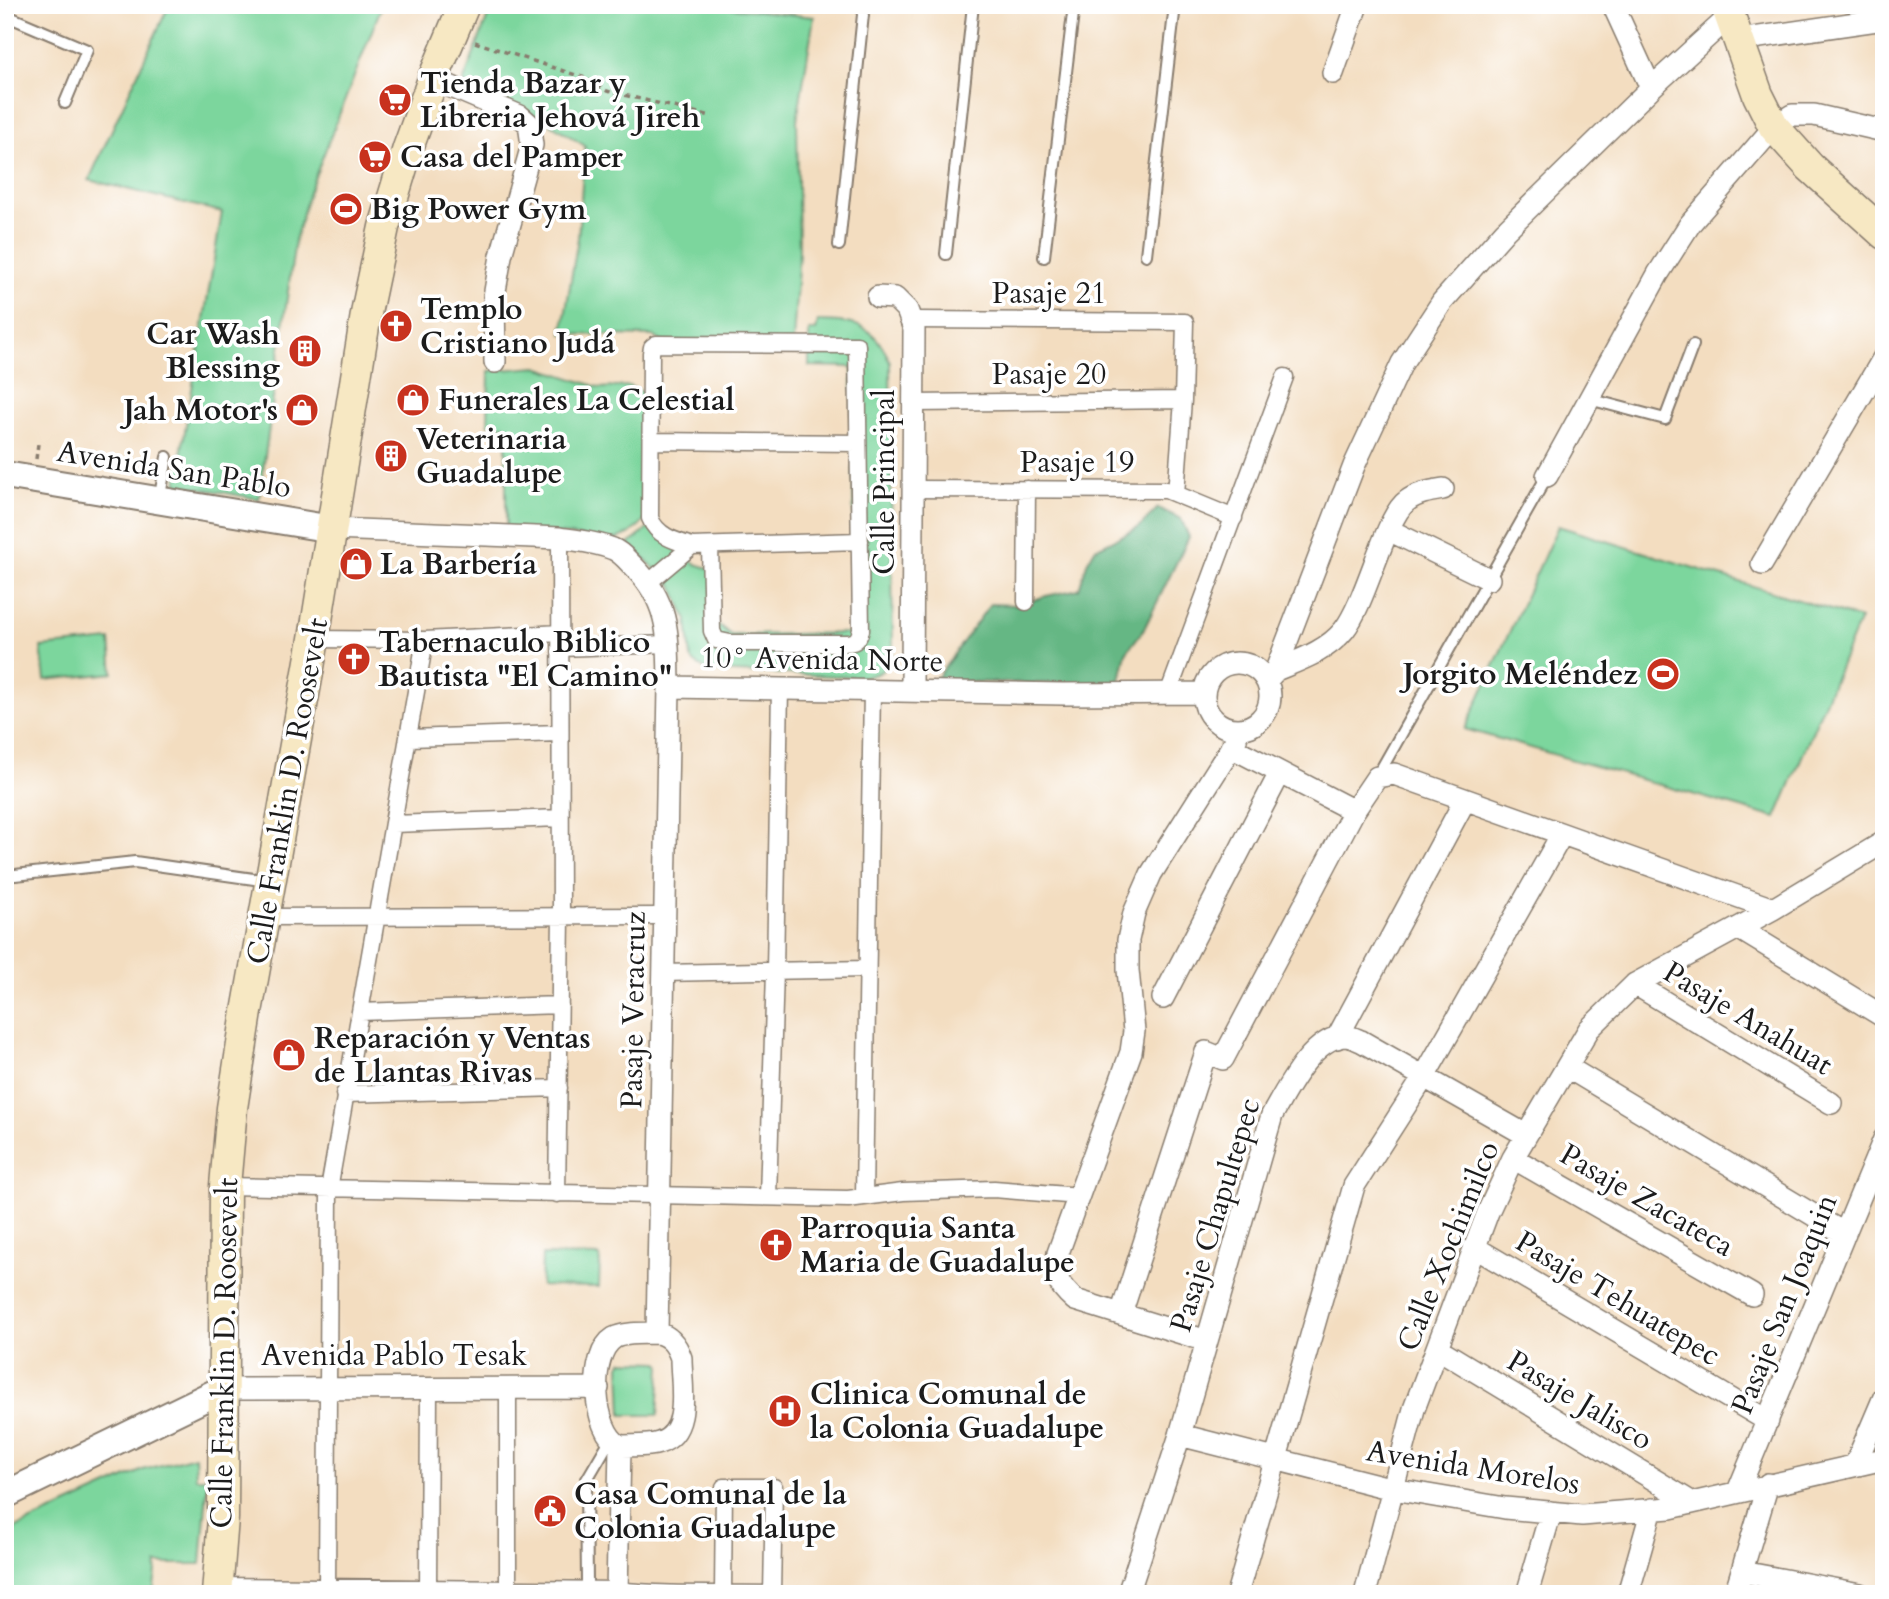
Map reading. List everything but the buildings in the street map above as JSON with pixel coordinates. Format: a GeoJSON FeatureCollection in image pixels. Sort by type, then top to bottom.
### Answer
{"type":"FeatureCollection","features":[{"type":"Feature","properties":{"kind":"main road","name":"Calle Franklin D. Roosevelt"},"geometry":{"type":"LineString","coordinates":[[217,1590],[223,1518],[225,1186],[236,1081],[384,228],[408,148],[464,5]]}},
{"type":"Feature","properties":{"kind":"main road"},"geometry":{"type":"LineString","coordinates":[[1732,20],[1758,94],[1774,127],[1810,167],[1884,233]]}},
{"type":"Feature","properties":{"kind":"street"},"geometry":{"type":"LineString","coordinates":[[1333,73],[1357,5]]}},
{"type":"Feature","properties":{"kind":"street"},"geometry":{"type":"LineString","coordinates":[[1613,5],[1651,88]]}},
{"type":"Feature","properties":{"kind":"street"},"geometry":{"type":"LineString","coordinates":[[1207,1341],[1075,1300],[1060,1287],[1055,1271],[1058,1252],[1131,1052],[1134,1031],[1128,940],[1134,913],[1151,874],[1234,738],[1259,721],[1266,712],[1270,701],[1271,675],[1354,466],[1402,363],[1442,302],[1496,241],[1651,88],[1732,20],[1872,15]]}},
{"type":"Feature","properties":{"kind":"street"},"geometry":{"type":"LineString","coordinates":[[433,79],[520,116],[529,124],[532,145],[501,256],[494,297],[495,362]]}},
{"type":"Feature","properties":{"kind":"street"},"geometry":{"type":"LineString","coordinates":[[1547,476],[1658,274],[1690,224],[1774,127],[1792,116],[1814,116],[1884,131]]}},
{"type":"Feature","properties":{"kind":"street"},"geometry":{"type":"LineString","coordinates":[[878,297],[895,298],[912,320]]}},
{"type":"Feature","properties":{"kind":"street","name":"Pasaje 21"},"geometry":{"type":"LineString","coordinates":[[912,320],[1185,321],[1183,400]]}},
{"type":"Feature","properties":{"kind":"street","name":"Calle Principal"},"geometry":{"type":"LineString","coordinates":[[912,320],[915,346],[912,690]]}},
{"type":"Feature","properties":{"kind":"street"},"geometry":{"type":"LineString","coordinates":[[710,546],[712,631],[716,640],[730,643],[854,643],[859,638],[861,630],[859,443],[857,345],[656,344],[651,353],[650,518],[654,527],[677,542],[692,546],[860,541]]}},
{"type":"Feature","properties":{"kind":"street"},"geometry":{"type":"LineString","coordinates":[[1762,564],[1884,357]]}},
{"type":"Feature","properties":{"kind":"street"},"geometry":{"type":"LineString","coordinates":[[1168,695],[1285,377]]}},
{"type":"Feature","properties":{"kind":"street"},"geometry":{"type":"LineString","coordinates":[[1176,494],[1183,400]]}},
{"type":"Feature","properties":{"kind":"street","name":"Pasaje 20"},"geometry":{"type":"LineString","coordinates":[[915,403],[1183,400]]}},
{"type":"Feature","properties":{"kind":"street"},"geometry":{"type":"LineString","coordinates":[[651,441],[859,443]]}},
{"type":"Feature","properties":{"kind":"street","name":"Avenida San Pablo"},"geometry":{"type":"LineString","coordinates":[[5,475],[332,529]]}},
{"type":"Feature","properties":{"kind":"street","name":"Pasaje 19"},"geometry":{"type":"LineString","coordinates":[[914,489],[1166,490],[1234,517]]}},
{"type":"Feature","properties":{"kind":"street"},"geometry":{"type":"LineString","coordinates":[[1026,602],[1027,489]]}},
{"type":"Feature","properties":{"kind":"street"},"geometry":{"type":"LineString","coordinates":[[1354,811],[1280,773],[1234,738],[1226,727],[1211,716],[1204,693],[1214,672],[1224,666],[1246,664],[1271,675],[1317,653],[1344,630],[1367,588],[1395,515],[1406,501],[1428,491],[1443,489]]}},
{"type":"Feature","properties":{"kind":"street","name":"10° Avenida Norte"},"geometry":{"type":"LineString","coordinates":[[332,529],[560,538],[594,543],[616,550],[648,583],[665,617],[669,687],[1168,695],[1204,693]]}},
{"type":"Feature","properties":{"kind":"street"},"geometry":{"type":"LineString","coordinates":[[1399,536],[1489,579]]}},
{"type":"Feature","properties":{"kind":"street"},"geometry":{"type":"LineString","coordinates":[[557,1194],[561,917],[560,538]]}},
{"type":"Feature","properties":{"kind":"street"},"geometry":{"type":"LineString","coordinates":[[648,583],[692,546]]}},
{"type":"Feature","properties":{"kind":"street"},"geometry":{"type":"LineString","coordinates":[[314,639],[561,640],[668,644]]}},
{"type":"Feature","properties":{"kind":"street"},"geometry":{"type":"LineString","coordinates":[[327,1590],[329,1189],[410,738],[425,640]]}},
{"type":"Feature","properties":{"kind":"street","name":"Pasaje Veracruz"},"geometry":{"type":"LineString","coordinates":[[657,1333],[669,687]]}},
{"type":"Feature","properties":{"kind":"street"},"geometry":{"type":"LineString","coordinates":[[768,1197],[780,688]]}},
{"type":"Feature","properties":{"kind":"street"},"geometry":{"type":"LineString","coordinates":[[864,1197],[872,690]]}},
{"type":"Feature","properties":{"kind":"street"},"geometry":{"type":"LineString","coordinates":[[410,738],[559,733]]}},
{"type":"Feature","properties":{"kind":"street"},"geometry":{"type":"LineString","coordinates":[[1163,998],[1280,773]]}},
{"type":"Feature","properties":{"kind":"street"},"geometry":{"type":"LineString","coordinates":[[1121,1314],[1206,1052],[1223,1059],[1354,811],[1377,777],[1394,774],[1773,909]]}},
{"type":"Feature","properties":{"kind":"street"},"geometry":{"type":"LineString","coordinates":[[1336,1038],[1465,800]]}},
{"type":"Feature","properties":{"kind":"street"},"geometry":{"type":"LineString","coordinates":[[393,824],[560,818]]}},
{"type":"Feature","properties":{"kind":"street"},"geometry":{"type":"LineString","coordinates":[[1237,1594],[1354,1186],[1424,1077],[1562,834]]}},
{"type":"Feature","properties":{"kind":"street","name":"Calle Xochimilco"},"geometry":{"type":"LineString","coordinates":[[1364,1594],[1414,1409],[1474,1247],[1513,1158],[1589,1030],[1635,984],[1773,909],[1884,842]]}},
{"type":"Feature","properties":{"kind":"street"},"geometry":{"type":"LineString","coordinates":[[265,917],[664,916]]}},
{"type":"Feature","properties":{"kind":"street"},"geometry":{"type":"LineString","coordinates":[[1738,928],[1884,1017]]}},
{"type":"Feature","properties":{"kind":"street"},"geometry":{"type":"LineString","coordinates":[[663,973],[867,969]]}},
{"type":"Feature","properties":{"kind":"street","name":"Pasaje Anahuat"},"geometry":{"type":"LineString","coordinates":[[1635,984],[1831,1103]]}},
{"type":"Feature","properties":{"kind":"street"},"geometry":{"type":"LineString","coordinates":[[360,1012],[560,1004]]}},
{"type":"Feature","properties":{"kind":"street"},"geometry":{"type":"LineString","coordinates":[[1336,1038],[1347,1036],[1361,1041],[1526,1135]]}},
{"type":"Feature","properties":{"kind":"street","name":"Pasaje Chapultepec"},"geometry":{"type":"LineString","coordinates":[[1128,1594],[1180,1435],[1272,1115],[1298,1072],[1320,1047],[1336,1038]]}},
{"type":"Feature","properties":{"kind":"street"},"geometry":{"type":"LineString","coordinates":[[1567,1066],[1845,1234]]}},
{"type":"Feature","properties":{"kind":"street"},"geometry":{"type":"LineString","coordinates":[[344,1094],[559,1088]]}},
{"type":"Feature","properties":{"kind":"street","name":"Pasaje San Joaquin"},"geometry":{"type":"LineString","coordinates":[[1738,1491],[1884,1139]]}},
{"type":"Feature","properties":{"kind":"street","name":"Pasaje Zacateca"},"geometry":{"type":"LineString","coordinates":[[1513,1158],[1752,1294]]}},
{"type":"Feature","properties":{"kind":"street"},"geometry":{"type":"LineString","coordinates":[[225,1186],[848,1199],[903,1192],[994,1189],[1079,1196]]}},
{"type":"Feature","properties":{"kind":"street","name":"Pasaje Tehuatepec"},"geometry":{"type":"LineString","coordinates":[[1474,1247],[1768,1420]]}},
{"type":"Feature","properties":{"kind":"street"},"geometry":{"type":"LineString","coordinates":[[615,1443],[658,1444],[675,1433],[681,1417],[681,1359],[669,1339],[657,1333],[612,1339],[599,1359],[599,1414],[602,1426],[615,1443],[617,1592]]}},
{"type":"Feature","properties":{"kind":"street","name":"Pasaje Jalisco"},"geometry":{"type":"LineString","coordinates":[[1437,1348],[1691,1502]]}},
{"type":"Feature","properties":{"kind":"street"},"geometry":{"type":"LineString","coordinates":[[428,1591],[429,1388]]}},
{"type":"Feature","properties":{"kind":"street"},"geometry":{"type":"LineString","coordinates":[[508,1388],[508,1591]]}},
{"type":"Feature","properties":{"kind":"street","name":"Avenida Pablo Tesak"},"geometry":{"type":"LineString","coordinates":[[5,1495],[223,1389],[598,1388]]}},
{"type":"Feature","properties":{"kind":"street"},"geometry":{"type":"LineString","coordinates":[[1855,1465],[1884,1397]]}},
{"type":"Feature","properties":{"kind":"street","name":"Avenida Morelos"},"geometry":{"type":"LineString","coordinates":[[1180,1435],[1393,1489],[1505,1508],[1582,1515],[1652,1509],[1691,1502],[1884,1459]]}},
{"type":"Feature","properties":{"kind":"street"},"geometry":{"type":"LineString","coordinates":[[1735,1594],[1768,1484]]}},
{"type":"Feature","properties":{"kind":"street"},"geometry":{"type":"LineString","coordinates":[[217,1590],[508,1591],[723,1594],[772,1594],[774,1487],[724,1488],[723,1594]]}},
{"type":"Feature","properties":{"kind":"street"},"geometry":{"type":"LineString","coordinates":[[1628,1594],[1652,1509]]}},
{"type":"Feature","properties":{"kind":"street"},"geometry":{"type":"LineString","coordinates":[[1527,1594],[1551,1512]]}},
{"type":"Feature","properties":{"kind":"street"},"geometry":{"type":"LineString","coordinates":[[1742,1572],[1849,1593]]}},
{"type":"Feature","properties":{"kind":"lane"},"geometry":{"type":"LineString","coordinates":[[839,244],[864,5]]}},
{"type":"Feature","properties":{"kind":"lane"},"geometry":{"type":"LineString","coordinates":[[946,254],[973,5]]}},
{"type":"Feature","properties":{"kind":"lane"},"geometry":{"type":"LineString","coordinates":[[1044,257],[1074,5]]}},
{"type":"Feature","properties":{"kind":"lane"},"geometry":{"type":"LineString","coordinates":[[1146,255],[1175,5]]}},
{"type":"Feature","properties":{"kind":"lane"},"geometry":{"type":"LineString","coordinates":[[5,15],[87,50],[65,103]]}},
{"type":"Feature","properties":{"kind":"lane"},"geometry":{"type":"LineString","coordinates":[[1589,399],[1665,419],[1693,345]]}},
{"type":"Feature","properties":{"kind":"lane"},"geometry":{"type":"LineString","coordinates":[[159,501],[167,457]]}},
{"type":"Feature","properties":{"kind":"lane"},"geometry":{"type":"LineString","coordinates":[[1377,777],[1547,476]]}},
{"type":"Feature","properties":{"kind":"lane"},"geometry":{"type":"LineString","coordinates":[[15,875],[135,862],[271,882]]}},
{"type":"Feature","properties":{"kind":"lane"},"geometry":{"type":"LineString","coordinates":[[587,1583],[586,1481],[615,1443]]}},
{"type":"Feature","properties":{"kind":"path"},"geometry":{"type":"LineString","coordinates":[[470,41],[585,78],[607,91],[711,116]]}},
{"type":"Feature","properties":{"kind":"green space"},"geometry":{"type":"Polygon","coordinates":[[[169,5],[382,5],[309,192],[295,241],[259,499],[176,484],[222,212],[89,180],[169,5]]]}},
{"type":"Feature","properties":{"kind":"green space"},"geometry":{"type":"Polygon","coordinates":[[[492,5],[704,5],[814,17],[797,120],[799,252],[793,342],[663,342],[653,336],[562,334],[578,238],[585,146],[543,119],[463,83],[492,5]]]}},
{"type":"Feature","properties":{"kind":"green space"},"geometry":{"type":"Polygon","coordinates":[[[818,321],[843,322],[863,328],[878,340],[890,362],[893,651],[883,670],[862,677],[708,671],[691,658],[687,620],[672,585],[629,544],[649,528],[696,564],[714,570],[716,623],[731,635],[855,633],[852,367],[809,366],[809,331],[816,331],[818,321]]]}},
{"type":"Feature","properties":{"kind":"green space"},"geometry":{"type":"Polygon","coordinates":[[[537,367],[601,388],[629,386],[645,393],[646,520],[629,534],[614,540],[506,528],[506,426],[488,424],[489,371],[537,367]]]}},
{"type":"Feature","properties":{"kind":"green space"},"geometry":{"type":"Polygon","coordinates":[[[1158,508],[1181,519],[1189,537],[1144,629],[1126,653],[1119,685],[935,681],[990,604],[1018,605],[1079,589],[1087,563],[1095,549],[1138,528],[1158,508]]]}},
{"type":"Feature","properties":{"kind":"green space","name":"Jorgito Meléndez"},"geometry":{"type":"Polygon","coordinates":[[[1558,526],[1860,619],[1776,818],[1465,729],[1558,526]]]}},
{"type":"Feature","properties":{"kind":"green space"},"geometry":{"type":"Polygon","coordinates":[[[110,640],[113,673],[45,680],[41,647],[110,640]]]}},
{"type":"Feature","properties":{"kind":"green space"},"geometry":{"type":"Polygon","coordinates":[[[542,1255],[600,1256],[599,1287],[541,1286],[542,1255]]]}},
{"type":"Feature","properties":{"kind":"green space"},"geometry":{"type":"Polygon","coordinates":[[[623,1361],[659,1362],[658,1415],[622,1415],[620,1365],[623,1361]]]}},
{"type":"Feature","properties":{"kind":"green space"},"geometry":{"type":"Polygon","coordinates":[[[195,1456],[196,1478],[208,1478],[201,1564],[157,1564],[153,1594],[5,1594],[5,1533],[143,1470],[195,1456]]]}},
{"type":"Feature","properties":{"kind":"place","name":"Tienda Bazar y Libreria Jehová Jireh"},"geometry":{"type":"Point","coordinates":[395,100]}},
{"type":"Feature","properties":{"kind":"place","name":"Casa del Pamper"},"geometry":{"type":"Point","coordinates":[375,157]}},
{"type":"Feature","properties":{"kind":"place","name":"Big Power Gym"},"geometry":{"type":"Point","coordinates":[346,209]}},
{"type":"Feature","properties":{"kind":"place","name":"Templo Cristiano Judá"},"geometry":{"type":"Point","coordinates":[396,326]}},
{"type":"Feature","properties":{"kind":"place","name":"Car Wash Blessing"},"geometry":{"type":"Point","coordinates":[305,351]}},
{"type":"Feature","properties":{"kind":"place","name":"Funerales La Celestial"},"geometry":{"type":"Point","coordinates":[413,400]}},
{"type":"Feature","properties":{"kind":"place","name":"Jah Motor's"},"geometry":{"type":"Point","coordinates":[302,410]}},
{"type":"Feature","properties":{"kind":"place","name":"Veterinaria Guadalupe"},"geometry":{"type":"Point","coordinates":[391,456]}},
{"type":"Feature","properties":{"kind":"place","name":"La Barbería"},"geometry":{"type":"Point","coordinates":[356,564]}},
{"type":"Feature","properties":{"kind":"place","name":"Tabernaculo Biblico Bautista \"El Camino\""},"geometry":{"type":"Point","coordinates":[354,659]}},
{"type":"Feature","properties":{"kind":"place","name":"Jorgito Meléndez"},"geometry":{"type":"Point","coordinates":[1663,674]}},
{"type":"Feature","properties":{"kind":"place","name":"Reparación y Ventas de Llantas Rivas"},"geometry":{"type":"Point","coordinates":[289,1055]}},
{"type":"Feature","properties":{"kind":"place","name":"Parroquia Santa Maria de Guadalupe"},"geometry":{"type":"Point","coordinates":[776,1245]}},
{"type":"Feature","properties":{"kind":"place","name":"Clinica Comunal de la Colonia Guadalupe"},"geometry":{"type":"Point","coordinates":[785,1411]}},
{"type":"Feature","properties":{"kind":"place","name":"Casa Comunal de la Colonia Guadalupe"},"geometry":{"type":"Point","coordinates":[550,1511]}}]}
